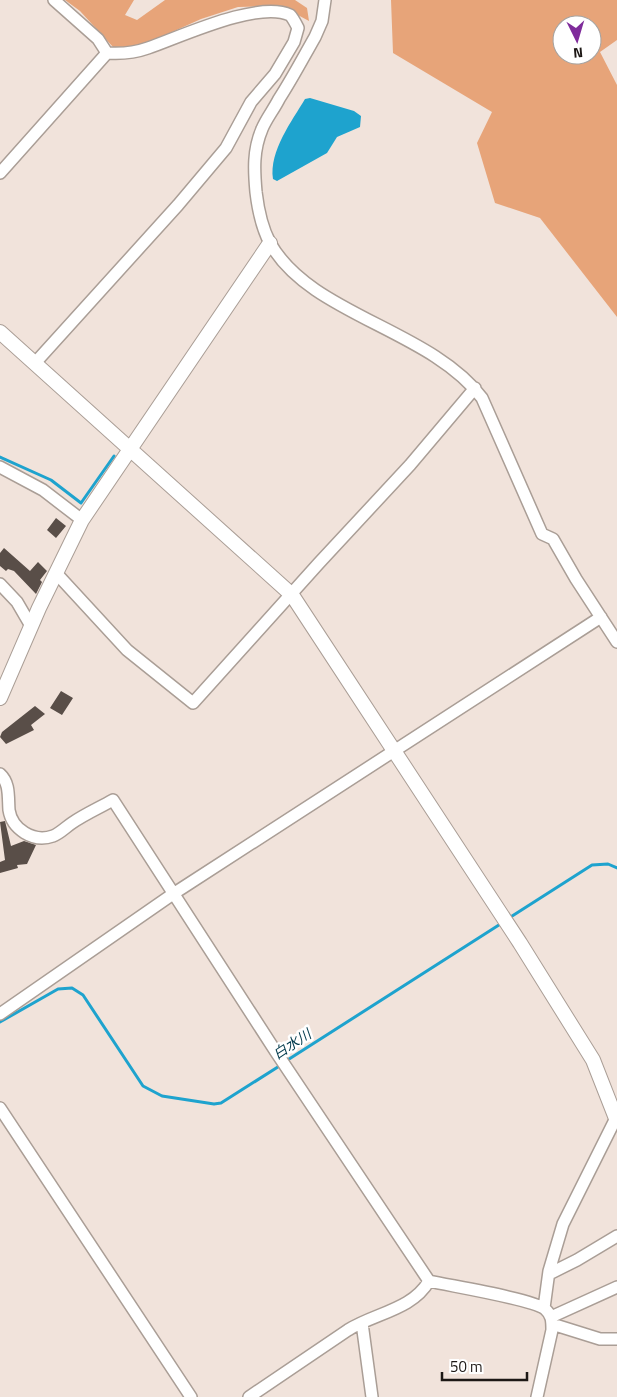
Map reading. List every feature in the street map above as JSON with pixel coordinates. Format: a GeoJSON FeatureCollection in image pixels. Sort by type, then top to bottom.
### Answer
{"type":"FeatureCollection","features":[{"type":"Feature","properties":{"kind":"street"},"geometry":{"type":"LineString","coordinates":[[54,0],[98,39],[107,53]]}},
{"type":"Feature","properties":{"kind":"street"},"geometry":{"type":"LineString","coordinates":[[326,0],[322,21],[315,37],[262,129],[253,157],[258,209],[270,243],[298,276],[318,291],[408,340],[464,375],[482,398],[542,534],[553,540],[617,642]]}},
{"type":"Feature","properties":{"kind":"street"},"geometry":{"type":"LineString","coordinates":[[34,363],[178,205],[226,148],[251,102],[275,74],[294,42],[298,28],[291,16],[276,11],[244,12],[220,18],[147,48],[126,54],[107,53]]}},
{"type":"Feature","properties":{"kind":"street"},"geometry":{"type":"LineString","coordinates":[[0,172],[107,53]]}},
{"type":"Feature","properties":{"kind":"street"},"geometry":{"type":"LineString","coordinates":[[0,698],[16,667],[31,626],[82,520],[270,243]]}},
{"type":"Feature","properties":{"kind":"street"},"geometry":{"type":"LineString","coordinates":[[0,332],[292,595],[593,1060],[615,1114],[563,1224],[549,1274],[549,1316],[537,1397]]}},
{"type":"Feature","properties":{"kind":"street"},"geometry":{"type":"LineString","coordinates":[[56,573],[127,650],[194,703],[410,465],[475,388]]}},
{"type":"Feature","properties":{"kind":"street"},"geometry":{"type":"LineString","coordinates":[[0,467],[43,490],[82,520]]}},
{"type":"Feature","properties":{"kind":"street"},"geometry":{"type":"LineString","coordinates":[[0,584],[17,602],[31,626]]}},
{"type":"Feature","properties":{"kind":"street"},"geometry":{"type":"LineString","coordinates":[[0,1014],[173,894],[601,617]]}},
{"type":"Feature","properties":{"kind":"street"},"geometry":{"type":"LineString","coordinates":[[0,774],[8,784],[10,818],[16,827],[28,835],[42,838],[54,836],[73,822],[112,800],[429,1281],[529,1302],[549,1316],[600,1338],[617,1340]]}},
{"type":"Feature","properties":{"kind":"street"},"geometry":{"type":"LineString","coordinates":[[0,1108],[191,1397]]}},
{"type":"Feature","properties":{"kind":"street"},"geometry":{"type":"LineString","coordinates":[[549,1274],[617,1236]]}},
{"type":"Feature","properties":{"kind":"street"},"geometry":{"type":"LineString","coordinates":[[249,1397],[362,1323],[422,1293],[429,1281]]}},
{"type":"Feature","properties":{"kind":"street"},"geometry":{"type":"LineString","coordinates":[[549,1316],[617,1287]]}},
{"type":"Feature","properties":{"kind":"street"},"geometry":{"type":"LineString","coordinates":[[362,1323],[372,1397]]}},
{"type":"Feature","properties":{"kind":"shaded area"},"geometry":{"type":"Polygon","coordinates":[[[65,0],[134,0],[125,15],[137,20],[165,0],[295,0],[307,8],[309,21],[281,6],[238,7],[201,19],[139,47],[113,47],[80,11],[65,0]]]}},
{"type":"Feature","properties":{"kind":"shaded area"},"geometry":{"type":"Polygon","coordinates":[[[391,0],[617,0],[617,40],[602,51],[602,15],[552,15],[552,65],[602,65],[602,56],[617,85],[617,317],[540,218],[495,203],[477,143],[492,112],[393,53],[391,0]]]}},
{"type":"Feature","properties":{"kind":"water"},"geometry":{"type":"Polygon","coordinates":[[[310,98],[354,111],[361,116],[360,127],[337,137],[327,153],[277,181],[273,179],[273,168],[278,147],[305,99],[310,98]]]}},
{"type":"Feature","properties":{"kind":"building"},"geometry":{"type":"Polygon","coordinates":[[[56,518],[66,526],[56,538],[47,530],[56,518]]]}},
{"type":"Feature","properties":{"kind":"building"},"geometry":{"type":"Polygon","coordinates":[[[4,548],[30,571],[38,562],[47,571],[40,580],[42,582],[36,594],[14,571],[8,569],[6,571],[0,566],[0,553],[4,548]]]}},
{"type":"Feature","properties":{"kind":"building"},"geometry":{"type":"Polygon","coordinates":[[[61,691],[73,698],[62,715],[50,708],[61,691]]]}},
{"type":"Feature","properties":{"kind":"building"},"geometry":{"type":"Polygon","coordinates":[[[35,706],[45,714],[31,725],[34,730],[6,744],[0,737],[2,732],[35,706]]]}},
{"type":"Feature","properties":{"kind":"building"},"geometry":{"type":"Polygon","coordinates":[[[5,821],[11,846],[24,841],[36,845],[27,864],[17,865],[18,868],[0,873],[0,862],[5,860],[0,822],[5,821]]]}},
{"type":"Feature","properties":{"kind":"waterway"},"geometry":{"type":"LineString","coordinates":[[0,457],[51,480],[81,503],[114,456]]}},
{"type":"Feature","properties":{"kind":"waterway","name":"白水川"},"geometry":{"type":"LineString","coordinates":[[509,918],[592,865],[608,864],[617,868]]}},
{"type":"Feature","properties":{"kind":"waterway","name":"白水川"},"geometry":{"type":"LineString","coordinates":[[286,1061],[502,923]]}},
{"type":"Feature","properties":{"kind":"waterway","name":"白水川"},"geometry":{"type":"LineString","coordinates":[[0,1022],[58,989],[72,988],[83,995],[143,1086],[162,1096],[214,1104],[221,1103],[281,1065]]}}]}
